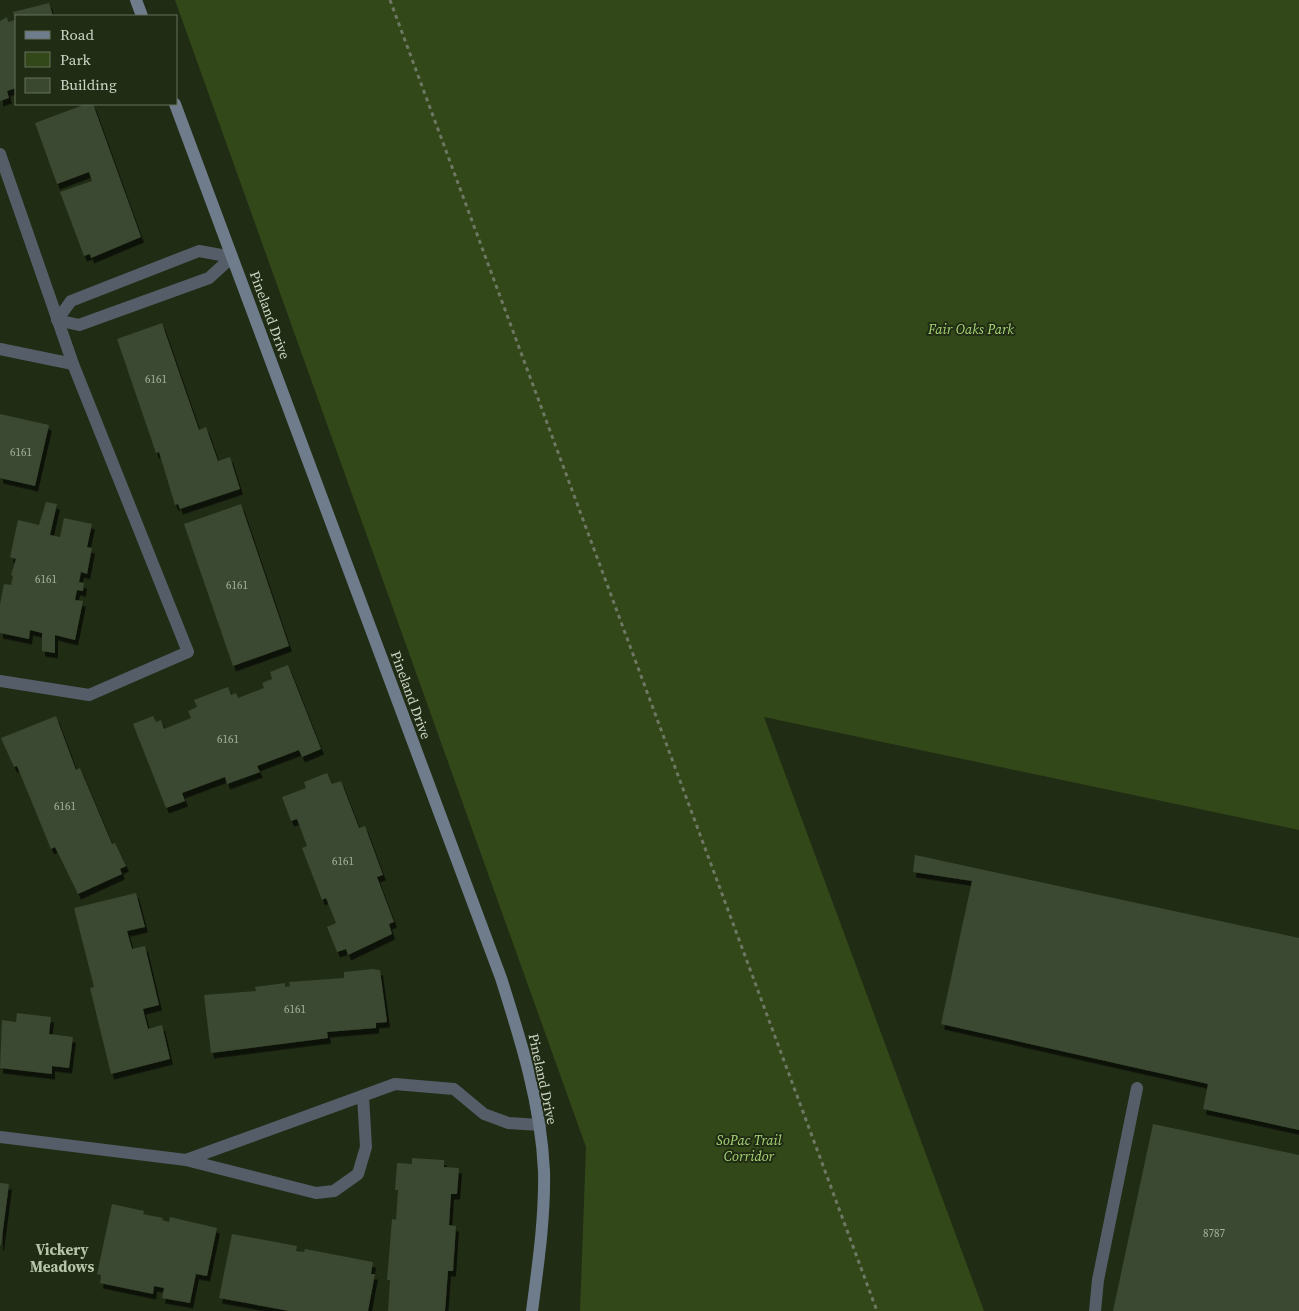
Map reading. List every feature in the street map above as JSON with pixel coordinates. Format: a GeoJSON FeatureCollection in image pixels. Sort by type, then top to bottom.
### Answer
{"type":"FeatureCollection","features":[{"type":"Feature","properties":{"kind":"street"},"geometry":{"type":"LineString","coordinates":[[136,0],[142,15]]}},
{"type":"Feature","properties":{"kind":"street","name":"Pineland Drive"},"geometry":{"type":"LineString","coordinates":[[175,105],[501,978],[525,1055],[540,1125],[544,1171],[542,1240],[532,1311]]}},
{"type":"Feature","properties":{"kind":"lane"},"geometry":{"type":"LineString","coordinates":[[0,154],[73,364],[188,652],[89,695],[0,681]]}},
{"type":"Feature","properties":{"kind":"lane"},"geometry":{"type":"LineString","coordinates":[[57,320],[70,301],[199,251],[232,257]]}},
{"type":"Feature","properties":{"kind":"lane"},"geometry":{"type":"LineString","coordinates":[[57,320],[80,325],[209,278],[232,257]]}},
{"type":"Feature","properties":{"kind":"lane"},"geometry":{"type":"LineString","coordinates":[[0,350],[73,364]]}},
{"type":"Feature","properties":{"kind":"lane"},"geometry":{"type":"LineString","coordinates":[[186,1160],[396,1084],[454,1089],[484,1114],[508,1123],[540,1125]]}},
{"type":"Feature","properties":{"kind":"lane"},"geometry":{"type":"LineString","coordinates":[[1095,1311],[1098,1280],[1137,1088]]}},
{"type":"Feature","properties":{"kind":"lane"},"geometry":{"type":"LineString","coordinates":[[0,1137],[186,1160],[316,1192],[334,1191],[358,1174],[361,1165],[366,1147],[363,1096]]}},
{"type":"Feature","properties":{"kind":"path"},"geometry":{"type":"LineString","coordinates":[[390,0],[877,1311]]}},
{"type":"Feature","properties":{"kind":"green space"},"geometry":{"type":"Polygon","coordinates":[[[175,0],[1299,0],[1299,830],[764,717],[984,1311],[580,1311],[586,1147],[175,0]]]}},
{"type":"Feature","properties":{"kind":"building"},"geometry":{"type":"Polygon","coordinates":[[[49,3],[53,15],[15,15],[15,20],[13,12],[49,3]]]}},
{"type":"Feature","properties":{"kind":"building"},"geometry":{"type":"Polygon","coordinates":[[[7,17],[8,22],[15,20],[15,88],[7,91],[9,98],[0,101],[0,21],[7,17]]]}},
{"type":"Feature","properties":{"kind":"building"},"geometry":{"type":"Polygon","coordinates":[[[83,105],[93,105],[141,237],[91,258],[90,254],[84,256],[60,192],[92,181],[89,172],[57,184],[35,123],[83,105]]]}},
{"type":"Feature","properties":{"kind":"building"},"geometry":{"type":"Polygon","coordinates":[[[162,323],[199,430],[206,427],[218,461],[230,457],[240,489],[180,509],[178,504],[175,505],[159,452],[156,453],[117,339],[162,323]]]}},
{"type":"Feature","properties":{"kind":"building"},"geometry":{"type":"Polygon","coordinates":[[[0,414],[49,425],[35,486],[0,478],[0,414]]]}},
{"type":"Feature","properties":{"kind":"building"},"geometry":{"type":"Polygon","coordinates":[[[46,502],[57,504],[50,535],[60,537],[64,518],[92,524],[87,547],[92,548],[87,574],[81,572],[79,582],[84,583],[83,591],[77,590],[75,600],[83,601],[75,640],[55,635],[55,653],[42,651],[42,633],[30,630],[29,639],[0,633],[0,604],[4,584],[11,585],[13,576],[11,575],[16,559],[10,557],[18,520],[39,525],[46,502]]]}},
{"type":"Feature","properties":{"kind":"building"},"geometry":{"type":"Polygon","coordinates":[[[241,504],[289,646],[233,666],[184,524],[241,504]]]}},
{"type":"Feature","properties":{"kind":"building"},"geometry":{"type":"Polygon","coordinates":[[[288,665],[321,749],[302,757],[299,750],[257,766],[260,772],[227,784],[225,777],[182,793],[185,801],[166,808],[133,724],[153,716],[156,722],[161,720],[164,729],[191,718],[188,711],[197,707],[194,700],[228,687],[231,695],[236,693],[238,698],[264,688],[262,683],[272,679],[270,672],[288,665]]]}},
{"type":"Feature","properties":{"kind":"building"},"geometry":{"type":"Polygon","coordinates":[[[56,716],[76,770],[80,768],[112,844],[115,843],[126,866],[120,869],[122,874],[78,894],[55,847],[51,849],[17,766],[14,767],[1,738],[56,716]]]}},
{"type":"Feature","properties":{"kind":"building"},"geometry":{"type":"Polygon","coordinates":[[[327,773],[332,784],[341,781],[359,828],[365,826],[383,875],[377,877],[394,922],[389,924],[392,934],[348,955],[346,949],[337,952],[327,927],[336,923],[326,898],[322,900],[302,848],[307,846],[297,819],[291,821],[282,797],[306,788],[304,782],[327,773]]]}},
{"type":"Feature","properties":{"kind":"building"},"geometry":{"type":"Polygon","coordinates":[[[915,855],[1299,938],[1299,1130],[1203,1109],[1208,1084],[941,1024],[972,881],[913,872],[915,855]]]}},
{"type":"Feature","properties":{"kind":"building"},"geometry":{"type":"Polygon","coordinates":[[[136,893],[145,927],[127,931],[132,949],[145,946],[159,1005],[143,1009],[148,1029],[162,1025],[170,1059],[111,1074],[90,988],[94,987],[74,908],[136,893]]]}},
{"type":"Feature","properties":{"kind":"building"},"geometry":{"type":"Polygon","coordinates":[[[380,970],[387,1022],[376,1023],[376,1028],[327,1032],[328,1038],[211,1053],[204,995],[256,991],[255,987],[285,983],[285,987],[290,986],[289,982],[344,978],[344,972],[380,970]]]}},
{"type":"Feature","properties":{"kind":"building"},"geometry":{"type":"Polygon","coordinates":[[[17,1013],[51,1017],[49,1034],[73,1037],[69,1068],[52,1066],[52,1074],[0,1068],[2,1020],[16,1022],[17,1013]]]}},
{"type":"Feature","properties":{"kind":"building"},"geometry":{"type":"Polygon","coordinates":[[[1153,1124],[1299,1155],[1299,1311],[1113,1311],[1153,1124]]]}},
{"type":"Feature","properties":{"kind":"building"},"geometry":{"type":"Polygon","coordinates":[[[412,1158],[444,1160],[444,1167],[459,1168],[457,1194],[451,1194],[449,1225],[456,1226],[453,1271],[448,1271],[445,1311],[388,1311],[390,1280],[387,1280],[392,1219],[396,1220],[398,1190],[395,1190],[397,1163],[412,1164],[412,1158]]]}},
{"type":"Feature","properties":{"kind":"building"},"geometry":{"type":"Polygon","coordinates":[[[0,1183],[9,1184],[1,1245],[0,1245],[0,1183]]]}},
{"type":"Feature","properties":{"kind":"building"},"geometry":{"type":"Polygon","coordinates":[[[112,1204],[144,1211],[143,1214],[163,1218],[162,1220],[169,1222],[170,1217],[217,1228],[207,1276],[196,1274],[190,1303],[162,1298],[164,1288],[154,1286],[153,1294],[100,1283],[101,1275],[97,1274],[112,1204]]]}},
{"type":"Feature","properties":{"kind":"building"},"geometry":{"type":"Polygon","coordinates":[[[232,1234],[297,1246],[296,1251],[304,1252],[305,1249],[373,1262],[371,1274],[375,1274],[368,1311],[289,1311],[219,1298],[232,1234]]]}},
{"type":"Feature","properties":{"kind":"district","name":"Vickery Meadows"},"geometry":{"type":"Point","coordinates":[62,1258]}},
{"type":"Feature","properties":{"kind":"park label","name":"Fair Oaks Park"},"geometry":{"type":"Point","coordinates":[971,329]}},
{"type":"Feature","properties":{"kind":"park label","name":"SoPac Trail Corridor"},"geometry":{"type":"Point","coordinates":[749,1148]}}]}
